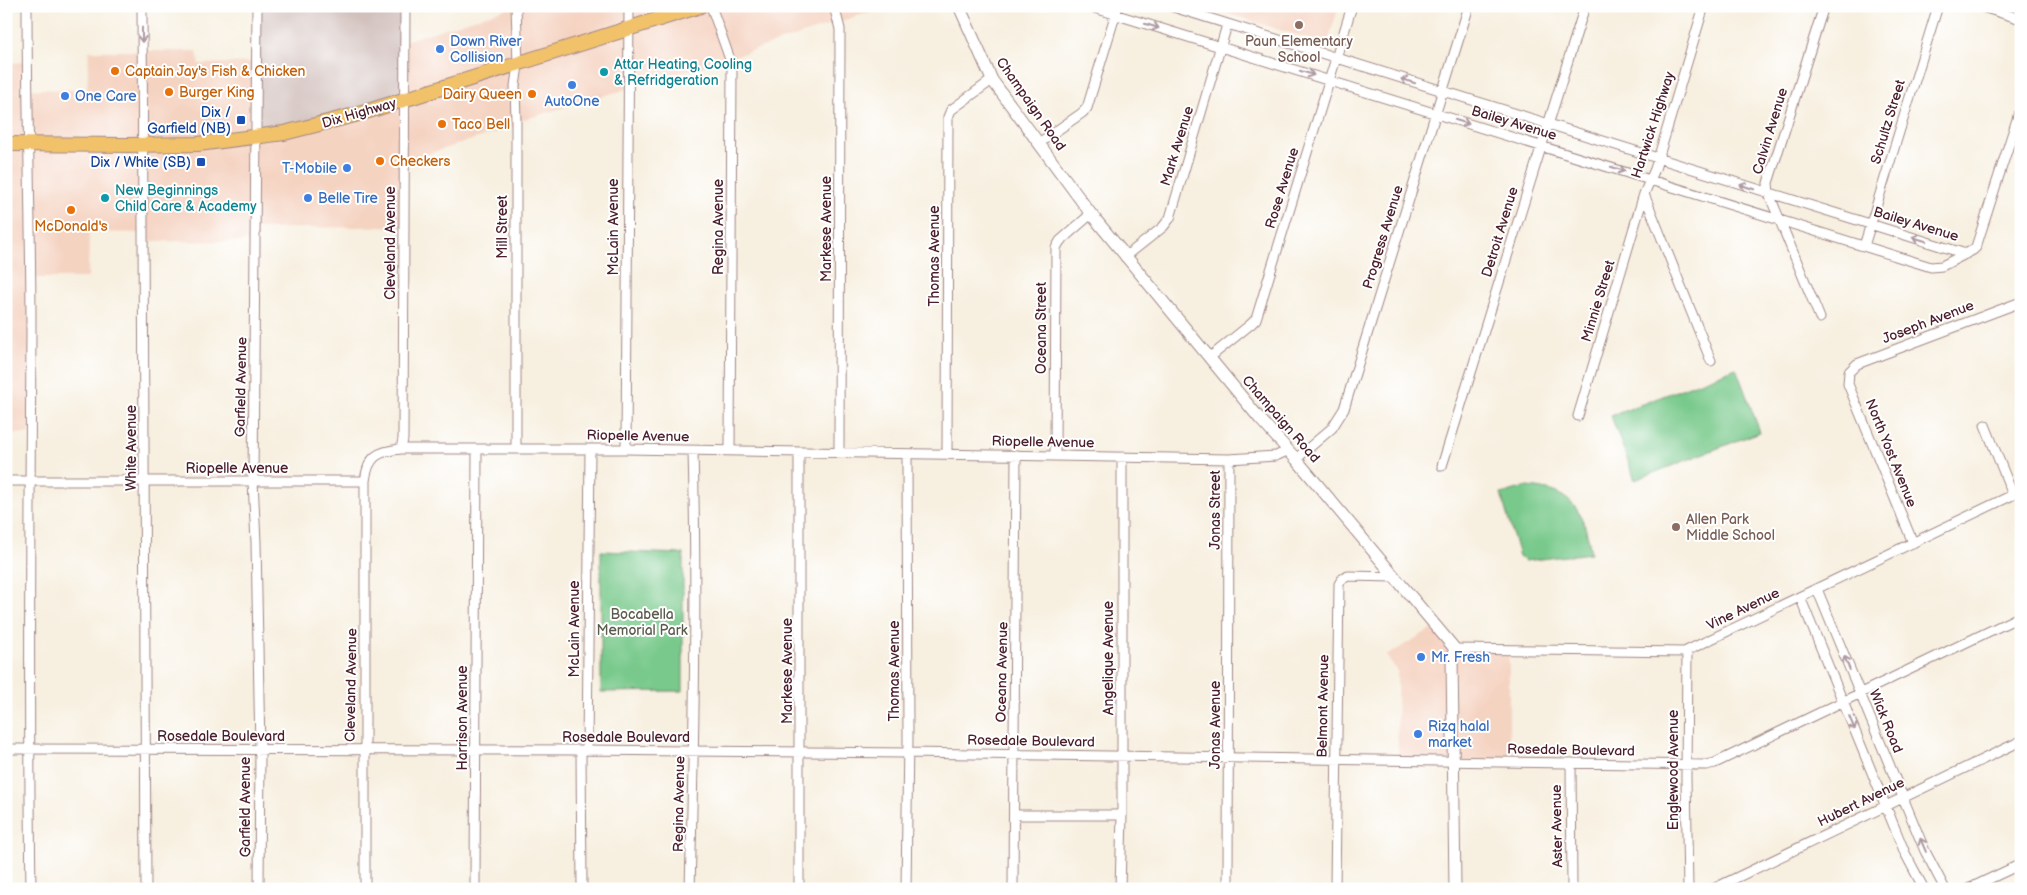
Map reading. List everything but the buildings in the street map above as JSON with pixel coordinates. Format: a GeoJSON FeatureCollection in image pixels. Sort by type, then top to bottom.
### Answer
{"type":"FeatureCollection","features":[{"type":"Feature","properties":{"kind":"main road","name":"Dix Highway"},"geometry":{"type":"LineString","coordinates":[[6,144],[198,144],[256,137],[326,123],[405,100],[700,6]]}},
{"type":"Feature","properties":{"kind":"street"},"geometry":{"type":"LineString","coordinates":[[27,6],[30,288],[28,749],[31,889]]}},
{"type":"Feature","properties":{"kind":"street","name":"White Avenue"},"geometry":{"type":"LineString","coordinates":[[142,6],[146,889]]}},
{"type":"Feature","properties":{"kind":"street","name":"Garfield Avenue"},"geometry":{"type":"LineString","coordinates":[[257,6],[253,482],[260,750],[259,889]]}},
{"type":"Feature","properties":{"kind":"street","name":"Cleveland Avenue"},"geometry":{"type":"LineString","coordinates":[[401,449],[403,439],[406,6]]}},
{"type":"Feature","properties":{"kind":"street","name":"Mill Street"},"geometry":{"type":"LineString","coordinates":[[516,6],[518,65],[515,86],[516,449]]}},
{"type":"Feature","properties":{"kind":"street","name":"McLain Avenue"},"geometry":{"type":"LineString","coordinates":[[626,449],[629,6]]}},
{"type":"Feature","properties":{"kind":"street","name":"Regina Avenue"},"geometry":{"type":"LineString","coordinates":[[710,6],[732,65],[730,450]]}},
{"type":"Feature","properties":{"kind":"street","name":"Markese Avenue"},"geometry":{"type":"LineString","coordinates":[[834,6],[840,29],[839,452]]}},
{"type":"Feature","properties":{"kind":"street","name":"Champaign Road"},"geometry":{"type":"LineString","coordinates":[[959,6],[992,80],[1091,214],[1209,358],[1455,649]]}},
{"type":"Feature","properties":{"kind":"street","name":"Bailey Avenue"},"geometry":{"type":"LineString","coordinates":[[1088,6],[1117,10],[1221,47],[1931,267],[1942,266],[1966,254]]}},
{"type":"Feature","properties":{"kind":"street","name":"Bailey Avenue"},"geometry":{"type":"LineString","coordinates":[[1170,6],[1966,254]]}},
{"type":"Feature","properties":{"kind":"street","name":"Rose Avenue"},"geometry":{"type":"LineString","coordinates":[[1209,358],[1256,319],[1352,6]]}},
{"type":"Feature","properties":{"kind":"street","name":"Progress Avenue"},"geometry":{"type":"LineString","coordinates":[[1292,455],[1332,428],[1344,409],[1469,6]]}},
{"type":"Feature","properties":{"kind":"street","name":"Detroit Avenue"},"geometry":{"type":"LineString","coordinates":[[1442,466],[1585,6]]}},
{"type":"Feature","properties":{"kind":"street","name":"Hartwick Highway"},"geometry":{"type":"LineString","coordinates":[[1704,6],[1658,158],[1644,194],[1711,361]]}},
{"type":"Feature","properties":{"kind":"street","name":"Calvin Avenue"},"geometry":{"type":"LineString","coordinates":[[1820,318],[1769,194],[1768,183],[1824,6]]}},
{"type":"Feature","properties":{"kind":"street","name":"Schultz Street"},"geometry":{"type":"LineString","coordinates":[[1864,246],[1938,6]]}},
{"type":"Feature","properties":{"kind":"street"},"geometry":{"type":"LineString","coordinates":[[1979,6],[2021,19]]}},
{"type":"Feature","properties":{"kind":"street"},"geometry":{"type":"LineString","coordinates":[[1039,143],[1082,114],[1087,108],[1117,10]]}},
{"type":"Feature","properties":{"kind":"street","name":"Mark Avenue"},"geometry":{"type":"LineString","coordinates":[[1126,257],[1163,227],[1170,218],[1228,25]]}},
{"type":"Feature","properties":{"kind":"street","name":"Thomas Avenue"},"geometry":{"type":"LineString","coordinates":[[947,454],[948,116],[951,110],[992,80]]}},
{"type":"Feature","properties":{"kind":"street"},"geometry":{"type":"LineString","coordinates":[[1966,254],[1973,250],[1978,243],[2021,107]]}},
{"type":"Feature","properties":{"kind":"street","name":"Minnie Street"},"geometry":{"type":"LineString","coordinates":[[1578,416],[1644,194]]}},
{"type":"Feature","properties":{"kind":"street","name":"Oceana Street"},"geometry":{"type":"LineString","coordinates":[[1055,456],[1056,248],[1060,241],[1091,214]]}},
{"type":"Feature","properties":{"kind":"street","name":"Joseph Avenue"},"geometry":{"type":"LineString","coordinates":[[1849,372],[1857,364],[2021,302]]}},
{"type":"Feature","properties":{"kind":"street","name":"North Yost Avenue"},"geometry":{"type":"LineString","coordinates":[[1849,372],[1848,384],[1913,543]]}},
{"type":"Feature","properties":{"kind":"street"},"geometry":{"type":"LineString","coordinates":[[1985,425],[2017,493]]}},
{"type":"Feature","properties":{"kind":"street","name":"McLain Avenue"},"geometry":{"type":"LineString","coordinates":[[582,889],[590,448]]}},
{"type":"Feature","properties":{"kind":"street","name":"Riopelle Avenue"},"geometry":{"type":"LineString","coordinates":[[6,481],[365,481],[368,464],[376,455],[387,450],[401,449],[590,448],[1229,459],[1292,455]]}},
{"type":"Feature","properties":{"kind":"street","name":"Harrison Avenue"},"geometry":{"type":"LineString","coordinates":[[475,889],[477,449]]}},
{"type":"Feature","properties":{"kind":"street","name":"Regina Avenue"},"geometry":{"type":"LineString","coordinates":[[690,889],[694,751],[695,552],[693,451]]}},
{"type":"Feature","properties":{"kind":"street","name":"Markese Avenue"},"geometry":{"type":"LineString","coordinates":[[799,452],[799,889]]}},
{"type":"Feature","properties":{"kind":"street","name":"Thomas Avenue"},"geometry":{"type":"LineString","coordinates":[[906,889],[908,454]]}},
{"type":"Feature","properties":{"kind":"street","name":"Oceana Avenue"},"geometry":{"type":"LineString","coordinates":[[1013,889],[1016,455]]}},
{"type":"Feature","properties":{"kind":"street","name":"Angelique Avenue"},"geometry":{"type":"LineString","coordinates":[[1120,889],[1122,815],[1122,457]]}},
{"type":"Feature","properties":{"kind":"street","name":"Jonas Street"},"geometry":{"type":"LineString","coordinates":[[1229,459],[1229,561]]}},
{"type":"Feature","properties":{"kind":"street","name":"Cleveland Avenue"},"geometry":{"type":"LineString","coordinates":[[365,481],[365,889]]}},
{"type":"Feature","properties":{"kind":"street","name":"Vine Avenue"},"geometry":{"type":"LineString","coordinates":[[1455,649],[1676,653],[1688,651],[2017,493]]}},
{"type":"Feature","properties":{"kind":"street","name":"Jonas Avenue"},"geometry":{"type":"LineString","coordinates":[[1228,889],[1229,561]]}},
{"type":"Feature","properties":{"kind":"street","name":"Belmont Avenue"},"geometry":{"type":"LineString","coordinates":[[1335,889],[1339,584],[1342,579],[1348,576],[1395,577]]}},
{"type":"Feature","properties":{"kind":"street","name":"Wick Road"},"geometry":{"type":"LineString","coordinates":[[1817,589],[1925,851],[1945,889]]}},
{"type":"Feature","properties":{"kind":"street"},"geometry":{"type":"LineString","coordinates":[[1800,597],[1905,853],[1924,889]]}},
{"type":"Feature","properties":{"kind":"street","name":"Rosedale Boulevard"},"geometry":{"type":"LineString","coordinates":[[6,749],[584,750],[1715,764],[2021,616]]}},
{"type":"Feature","properties":{"kind":"street"},"geometry":{"type":"LineString","coordinates":[[1455,649],[1452,656],[1455,889]]}},
{"type":"Feature","properties":{"kind":"street","name":"Englewood Avenue"},"geometry":{"type":"LineString","coordinates":[[1688,651],[1686,765],[1688,889]]}},
{"type":"Feature","properties":{"kind":"street","name":"Hubert Avenue"},"geometry":{"type":"LineString","coordinates":[[1713,889],[2021,741]]}},
{"type":"Feature","properties":{"kind":"street","name":"Aster Avenue"},"geometry":{"type":"LineString","coordinates":[[1571,763],[1572,889]]}},
{"type":"Feature","properties":{"kind":"street"},"geometry":{"type":"LineString","coordinates":[[1014,815],[1122,815]]}},
{"type":"Feature","properties":{"kind":"street"},"geometry":{"type":"LineString","coordinates":[[1968,889],[2021,864]]}},
{"type":"Feature","properties":{"kind":"shaded area"},"geometry":{"type":"Polygon","coordinates":[[[257,6],[405,6],[405,100],[256,137],[257,6]]]}},
{"type":"Feature","properties":{"kind":"shaded area"},"geometry":{"type":"Polygon","coordinates":[[[515,6],[888,6],[720,61],[516,122],[516,126],[405,161],[404,226],[255,229],[254,242],[144,241],[144,233],[89,232],[88,278],[30,278],[30,434],[6,433],[6,63],[27,62],[27,89],[87,90],[89,51],[197,51],[199,64],[256,62],[405,41],[515,6]]]}},
{"type":"Feature","properties":{"kind":"shaded area","name":"Paun Elementary School"},"geometry":{"type":"Polygon","coordinates":[[[1204,6],[1339,6],[1327,45],[1204,6]]]}},
{"type":"Feature","properties":{"kind":"shaded area"},"geometry":{"type":"Polygon","coordinates":[[[1436,626],[1455,649],[1509,650],[1509,762],[1398,760],[1397,670],[1386,656],[1436,626]]]}},
{"type":"Feature","properties":{"kind":"green space"},"geometry":{"type":"Polygon","coordinates":[[[1736,368],[1760,432],[1635,480],[1611,416],[1736,368]]]}},
{"type":"Feature","properties":{"kind":"green space"},"geometry":{"type":"Polygon","coordinates":[[[1525,487],[1554,492],[1565,497],[1573,505],[1584,525],[1591,553],[1525,561],[1519,556],[1501,494],[1525,487]]]}},
{"type":"Feature","properties":{"kind":"green space","name":"Bocabella Memorial Park"},"geometry":{"type":"Polygon","coordinates":[[[601,551],[683,554],[683,691],[601,692],[601,551]]]}},
{"type":"Feature","properties":{"kind":"place","name":"Paun Elementary School"},"geometry":{"type":"Point","coordinates":[1299,25]}},
{"type":"Feature","properties":{"kind":"place","name":"Down River Collision"},"geometry":{"type":"Point","coordinates":[440,49]}},
{"type":"Feature","properties":{"kind":"place","name":"Captain Jay's Fish & Chicken"},"geometry":{"type":"Point","coordinates":[115,71]}},
{"type":"Feature","properties":{"kind":"place","name":"Attar Heating, Cooling & Refridgeration"},"geometry":{"type":"Point","coordinates":[604,72]}},
{"type":"Feature","properties":{"kind":"place","name":"AutoOne"},"geometry":{"type":"Point","coordinates":[572,85]}},
{"type":"Feature","properties":{"kind":"place","name":"Burger King"},"geometry":{"type":"Point","coordinates":[169,92]}},
{"type":"Feature","properties":{"kind":"place","name":"Dairy Queen"},"geometry":{"type":"Point","coordinates":[532,94]}},
{"type":"Feature","properties":{"kind":"place","name":"One Care"},"geometry":{"type":"Point","coordinates":[65,96]}},
{"type":"Feature","properties":{"kind":"place","name":"Dix / Garfield (NB)"},"geometry":{"type":"Point","coordinates":[241,120]}},
{"type":"Feature","properties":{"kind":"place","name":"Taco Bell"},"geometry":{"type":"Point","coordinates":[442,124]}},
{"type":"Feature","properties":{"kind":"place","name":"Checkers"},"geometry":{"type":"Point","coordinates":[380,161]}},
{"type":"Feature","properties":{"kind":"place","name":"Dix / White (SB)"},"geometry":{"type":"Point","coordinates":[201,162]}},
{"type":"Feature","properties":{"kind":"place","name":"T-Mobile"},"geometry":{"type":"Point","coordinates":[347,168]}},
{"type":"Feature","properties":{"kind":"place","name":"New Beginnings Child Care & Academy"},"geometry":{"type":"Point","coordinates":[105,198]}},
{"type":"Feature","properties":{"kind":"place","name":"Belle Tire"},"geometry":{"type":"Point","coordinates":[308,198]}},
{"type":"Feature","properties":{"kind":"place","name":"McDonald's"},"geometry":{"type":"Point","coordinates":[71,210]}},
{"type":"Feature","properties":{"kind":"place","name":"Allen Park Middle School"},"geometry":{"type":"Point","coordinates":[1676,527]}},
{"type":"Feature","properties":{"kind":"place","name":"Mr. Fresh"},"geometry":{"type":"Point","coordinates":[1421,657]}},
{"type":"Feature","properties":{"kind":"place","name":"Rizq halal market"},"geometry":{"type":"Point","coordinates":[1418,734]}}]}
